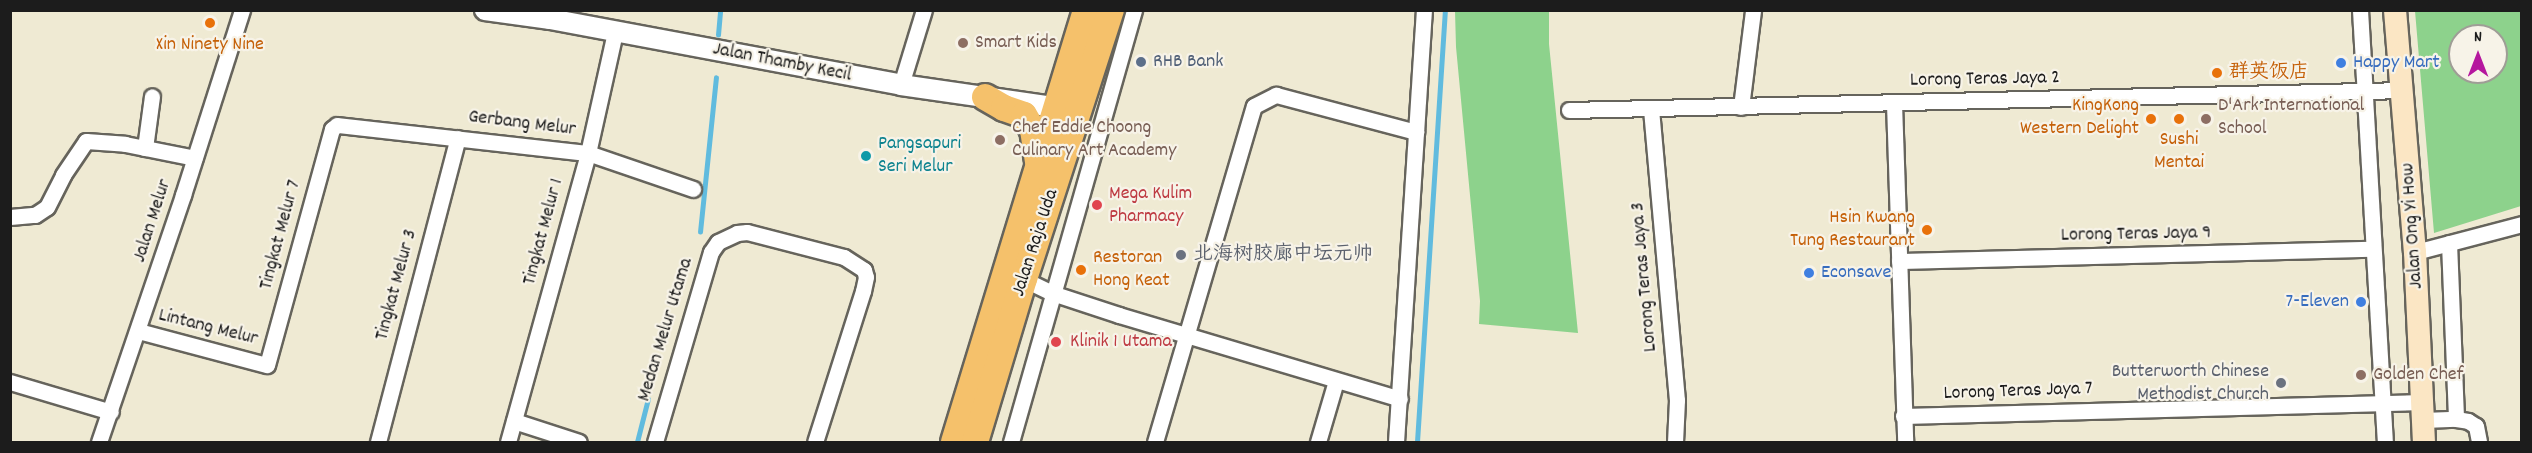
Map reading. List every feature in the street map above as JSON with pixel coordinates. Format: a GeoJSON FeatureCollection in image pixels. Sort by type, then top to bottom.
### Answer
{"type":"FeatureCollection","features":[{"type":"Feature","properties":{"kind":"main road","name":"Jalan Raja Uda"},"geometry":{"type":"LineString","coordinates":[[954,442],[1015,275],[1068,109],[1086,10]]}},
{"type":"Feature","properties":{"kind":"main road","name":"Jalan Raja Uda"},"geometry":{"type":"LineString","coordinates":[[975,442],[1038,171],[1111,10]]}},
{"type":"Feature","properties":{"kind":"main road","name":"Jalan Ong Yi How"},"geometry":{"type":"LineString","coordinates":[[2395,10],[2415,252],[2423,422]]}},
{"type":"Feature","properties":{"kind":"main road"},"geometry":{"type":"LineString","coordinates":[[985,97],[1004,108],[1024,115],[1033,130],[1038,147],[1038,171]]}},
{"type":"Feature","properties":{"kind":"street","name":"Jalan Melur"},"geometry":{"type":"LineString","coordinates":[[101,442],[242,10]]}},
{"type":"Feature","properties":{"kind":"street","name":"Jalan Thamby Kecil"},"geometry":{"type":"LineString","coordinates":[[485,10],[550,19],[901,85],[1068,109]]}},
{"type":"Feature","properties":{"kind":"street"},"geometry":{"type":"LineString","coordinates":[[901,85],[924,10]]}},
{"type":"Feature","properties":{"kind":"street"},"geometry":{"type":"LineString","coordinates":[[1011,442],[1134,10]]}},
{"type":"Feature","properties":{"kind":"street"},"geometry":{"type":"LineString","coordinates":[[1396,442],[1424,10]]}},
{"type":"Feature","properties":{"kind":"street"},"geometry":{"type":"LineString","coordinates":[[1741,107],[1753,10]]}},
{"type":"Feature","properties":{"kind":"street","name":"Jalan Ong Yi How"},"geometry":{"type":"LineString","coordinates":[[2360,10],[2385,442]]}},
{"type":"Feature","properties":{"kind":"street","name":"Tingkat Melur 1"},"geometry":{"type":"LineString","coordinates":[[508,442],[588,153],[615,32]]}},
{"type":"Feature","properties":{"kind":"street","name":"Lorong Teras Jaya 2"},"geometry":{"type":"LineString","coordinates":[[1569,110],[2403,90]]}},
{"type":"Feature","properties":{"kind":"street"},"geometry":{"type":"LineString","coordinates":[[1155,442],[1254,106],[1276,95],[1416,132]]}},
{"type":"Feature","properties":{"kind":"street"},"geometry":{"type":"LineString","coordinates":[[145,148],[152,96]]}},
{"type":"Feature","properties":{"kind":"street"},"geometry":{"type":"LineString","coordinates":[[1894,103],[1905,442]]}},
{"type":"Feature","properties":{"kind":"street","name":"Lorong Teras Jaya 3"},"geometry":{"type":"LineString","coordinates":[[1651,109],[1677,400],[1675,442]]}},
{"type":"Feature","properties":{"kind":"street","name":"Gerbang Melur"},"geometry":{"type":"LineString","coordinates":[[342,124],[588,153],[693,189]]}},
{"type":"Feature","properties":{"kind":"street","name":"Tingkat Melur 7"},"geometry":{"type":"LineString","coordinates":[[267,365],[332,129],[342,124]]}},
{"type":"Feature","properties":{"kind":"street","name":"Tingkat Melur 3"},"geometry":{"type":"LineString","coordinates":[[378,442],[458,138]]}},
{"type":"Feature","properties":{"kind":"street"},"geometry":{"type":"LineString","coordinates":[[10,217],[35,215],[47,207],[63,175],[86,141],[145,148],[195,158]]}},
{"type":"Feature","properties":{"kind":"street"},"geometry":{"type":"LineString","coordinates":[[2415,252],[2522,224]]}},
{"type":"Feature","properties":{"kind":"street","name":"Medan Melur Utama"},"geometry":{"type":"LineString","coordinates":[[655,442],[711,252],[718,242],[737,233],[747,232],[844,257],[864,270],[866,277],[863,291],[815,442]]}},
{"type":"Feature","properties":{"kind":"street"},"geometry":{"type":"LineString","coordinates":[[2449,243],[2456,419],[2468,420],[2476,426],[2479,442]]}},
{"type":"Feature","properties":{"kind":"street","name":"Lorong Teras Jaya 9"},"geometry":{"type":"LineString","coordinates":[[1899,261],[2373,249]]}},
{"type":"Feature","properties":{"kind":"street"},"geometry":{"type":"LineString","coordinates":[[1015,275],[1053,292],[1400,399]]}},
{"type":"Feature","properties":{"kind":"street","name":"Lintang Melur"},"geometry":{"type":"LineString","coordinates":[[138,332],[267,365]]}},
{"type":"Feature","properties":{"kind":"street"},"geometry":{"type":"LineString","coordinates":[[1318,442],[1336,381]]}},
{"type":"Feature","properties":{"kind":"street"},"geometry":{"type":"LineString","coordinates":[[10,382],[111,412]]}},
{"type":"Feature","properties":{"kind":"street","name":"Lorong Teras Jaya 7"},"geometry":{"type":"LineString","coordinates":[[1903,416],[2383,403],[2423,422],[2456,419]]}},
{"type":"Feature","properties":{"kind":"street"},"geometry":{"type":"LineString","coordinates":[[514,421],[579,442]]}},
{"type":"Feature","properties":{"kind":"green space"},"geometry":{"type":"Polygon","coordinates":[[[1455,11],[1549,11],[1549,44],[1578,333],[1479,324],[1480,301],[1456,47],[1455,11]]]}},
{"type":"Feature","properties":{"kind":"green space"},"geometry":{"type":"Polygon","coordinates":[[[2415,11],[2521,11],[2521,206],[2434,233],[2415,11]]]}},
{"type":"Feature","properties":{"kind":"waterway"},"geometry":{"type":"LineString","coordinates":[[718,35],[720,10]]}},
{"type":"Feature","properties":{"kind":"waterway"},"geometry":{"type":"LineString","coordinates":[[1417,442],[1445,10]]}},
{"type":"Feature","properties":{"kind":"waterway"},"geometry":{"type":"LineString","coordinates":[[700,232],[716,78]]}},
{"type":"Feature","properties":{"kind":"waterway"},"geometry":{"type":"LineString","coordinates":[[637,442],[648,399]]}},
{"type":"Feature","properties":{"kind":"place","name":"Xin Ninety Nine"},"geometry":{"type":"Point","coordinates":[210,23]}},
{"type":"Feature","properties":{"kind":"place","name":"Smart Kids"},"geometry":{"type":"Point","coordinates":[963,43]}},
{"type":"Feature","properties":{"kind":"place","name":"RHB Bank"},"geometry":{"type":"Point","coordinates":[1141,62]}},
{"type":"Feature","properties":{"kind":"place","name":"Happy Mart"},"geometry":{"type":"Point","coordinates":[2341,63]}},
{"type":"Feature","properties":{"kind":"place","name":"群英饭店"},"geometry":{"type":"Point","coordinates":[2217,73]}},
{"type":"Feature","properties":{"kind":"place","name":"KingKong Western Delight"},"geometry":{"type":"Point","coordinates":[2151,119]}},
{"type":"Feature","properties":{"kind":"place","name":"Sushi Mentai"},"geometry":{"type":"Point","coordinates":[2179,119]}},
{"type":"Feature","properties":{"kind":"place","name":"D'Ark International School"},"geometry":{"type":"Point","coordinates":[2206,119]}},
{"type":"Feature","properties":{"kind":"place","name":"Chef Eddie Choong Culinary Art Academy"},"geometry":{"type":"Point","coordinates":[1000,140]}},
{"type":"Feature","properties":{"kind":"place","name":"Pangsapuri Seri Melur"},"geometry":{"type":"Point","coordinates":[866,156]}},
{"type":"Feature","properties":{"kind":"place","name":"Mega Kulim Pharmacy"},"geometry":{"type":"Point","coordinates":[1097,205]}},
{"type":"Feature","properties":{"kind":"place","name":"Hsin Kwang Tung Restaurant"},"geometry":{"type":"Point","coordinates":[1927,230]}},
{"type":"Feature","properties":{"kind":"place","name":"北海树胶廊中坛元帅"},"geometry":{"type":"Point","coordinates":[1181,255]}},
{"type":"Feature","properties":{"kind":"place","name":"Restoran Hong Keat"},"geometry":{"type":"Point","coordinates":[1081,270]}},
{"type":"Feature","properties":{"kind":"place","name":"Econsave"},"geometry":{"type":"Point","coordinates":[1809,273]}},
{"type":"Feature","properties":{"kind":"place","name":"7-Eleven"},"geometry":{"type":"Point","coordinates":[2361,302]}},
{"type":"Feature","properties":{"kind":"place","name":"Klinik 1 Utama"},"geometry":{"type":"Point","coordinates":[1056,342]}},
{"type":"Feature","properties":{"kind":"place","name":"Golden Chef"},"geometry":{"type":"Point","coordinates":[2361,375]}},
{"type":"Feature","properties":{"kind":"place","name":"Butterworth Chinese Methodist Church"},"geometry":{"type":"Point","coordinates":[2281,383]}}]}
